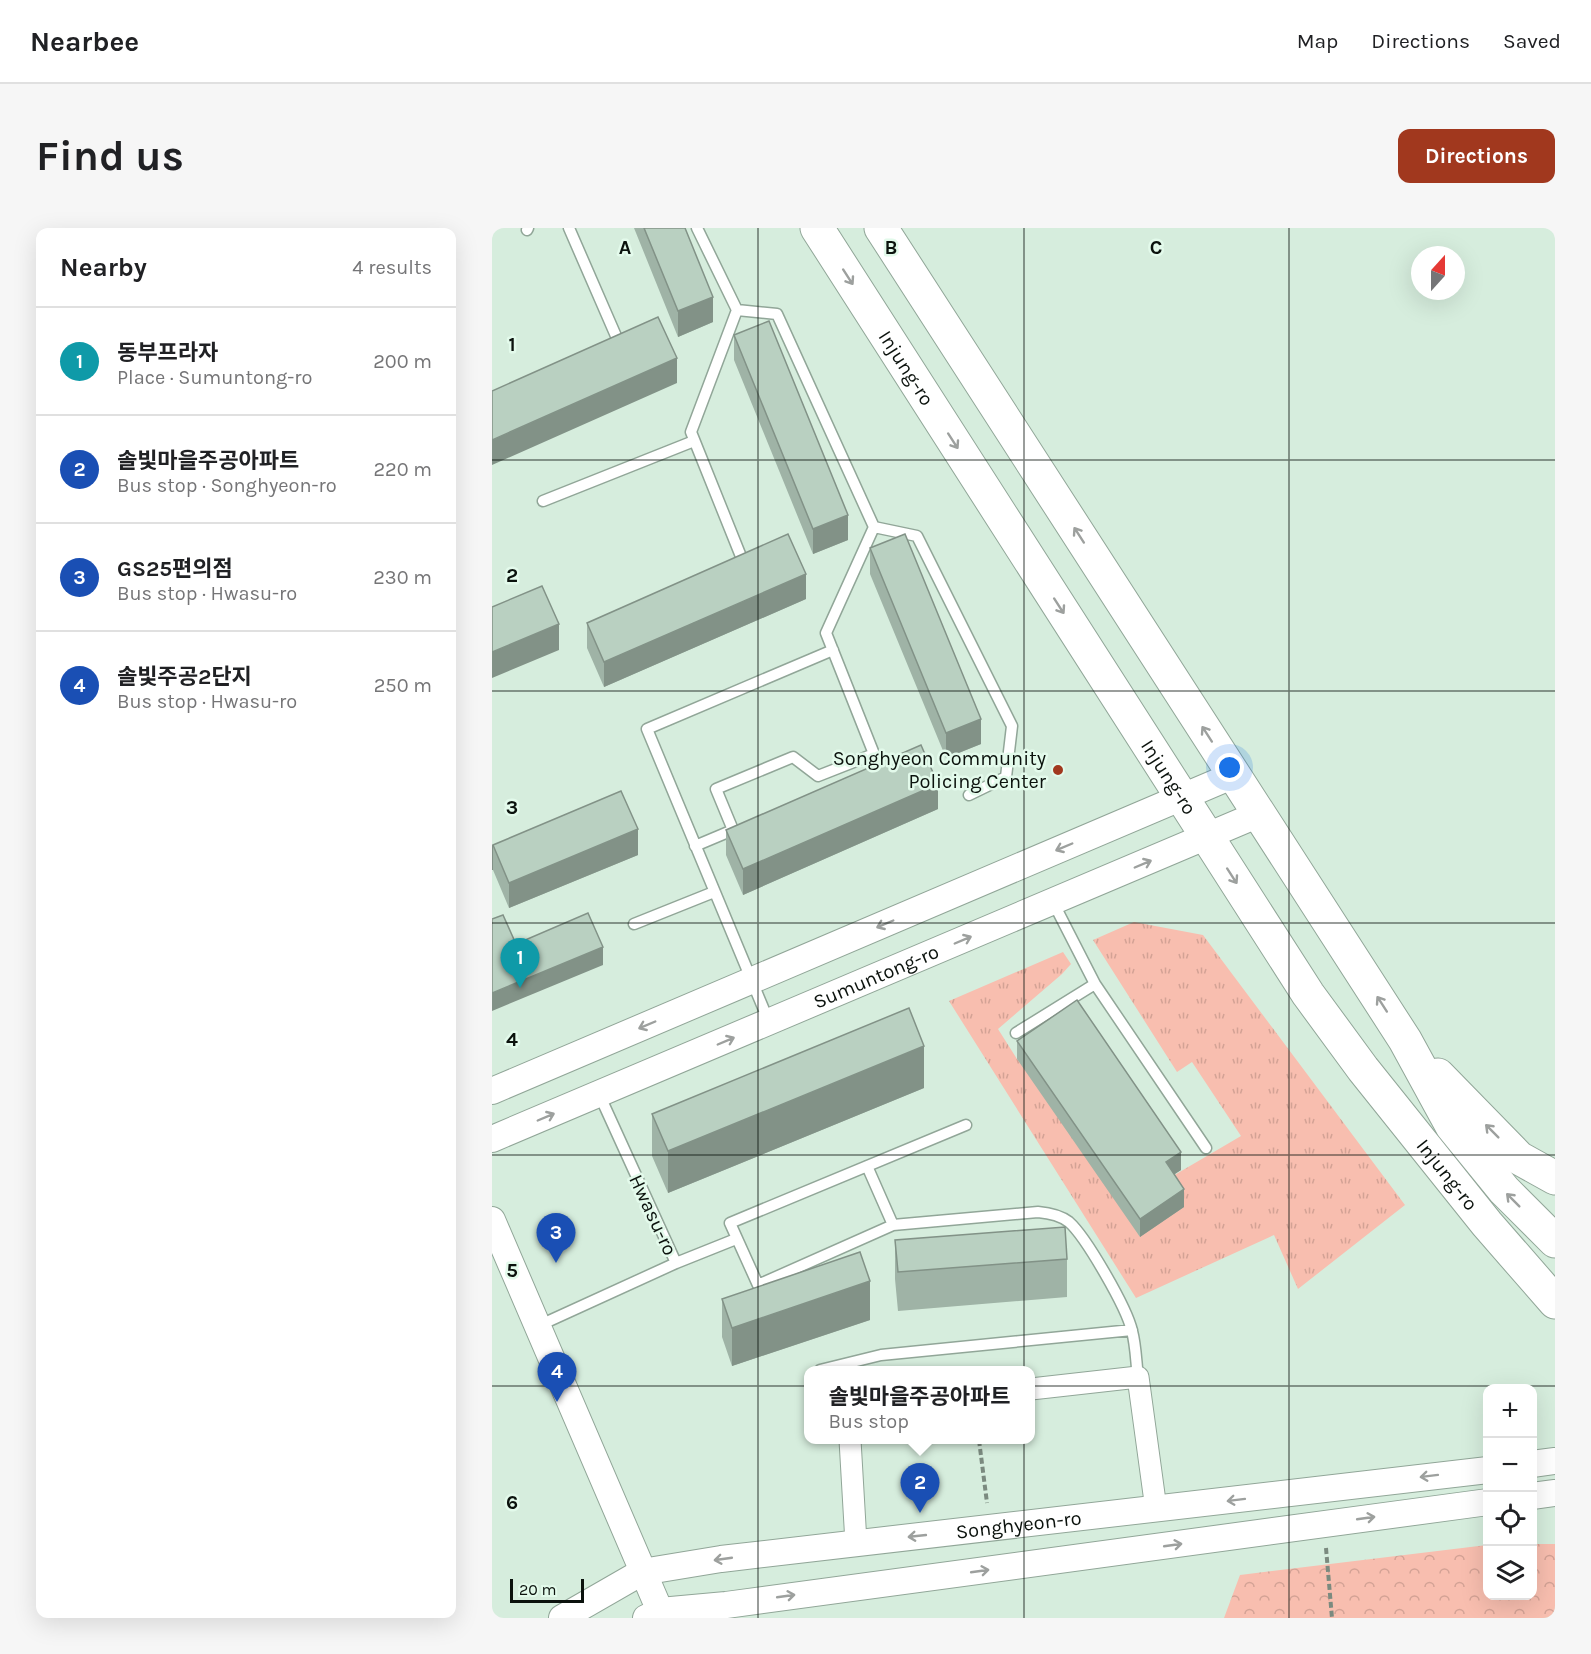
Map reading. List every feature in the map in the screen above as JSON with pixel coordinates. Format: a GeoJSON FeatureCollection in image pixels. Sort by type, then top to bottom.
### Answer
{"type":"FeatureCollection","features":[{"type":"Feature","properties":{"kind":"main road","name":"Injung-ro"},"geometry":{"type":"LineString","coordinates":[[817,228],[1308,994],[1363,1069],[1487,1224],[1555,1302]]}},
{"type":"Feature","properties":{"kind":"main road","name":"Injung-ro"},"geometry":{"type":"LineString","coordinates":[[881,228],[1405,1040],[1452,1126],[1504,1190],[1555,1240]]}},
{"type":"Feature","properties":{"kind":"main road"},"geometry":{"type":"LineString","coordinates":[[1405,1040],[1520,1158],[1555,1178]]}},
{"type":"Feature","properties":{"kind":"street"},"geometry":{"type":"LineString","coordinates":[[492,1091],[1234,775]]}},
{"type":"Feature","properties":{"kind":"street","name":"Sumuntong-ro"},"geometry":{"type":"LineString","coordinates":[[492,1139],[1259,814]]}},
{"type":"Feature","properties":{"kind":"street"},"geometry":{"type":"LineString","coordinates":[[492,1220],[642,1572],[657,1616]]}},
{"type":"Feature","properties":{"kind":"street"},"geometry":{"type":"LineString","coordinates":[[1035,1389],[1138,1377],[1156,1509]]}},
{"type":"Feature","properties":{"kind":"street"},"geometry":{"type":"LineString","coordinates":[[850,1444],[855,1543]]}},
{"type":"Feature","properties":{"kind":"street"},"geometry":{"type":"LineString","coordinates":[[1537,1463],[1555,1461]]}},
{"type":"Feature","properties":{"kind":"street","name":"Songhyeon-ro"},"geometry":{"type":"LineString","coordinates":[[562,1618],[642,1572],[721,1559],[1483,1471]]}},
{"type":"Feature","properties":{"kind":"street"},"geometry":{"type":"LineString","coordinates":[[1537,1495],[1555,1493]]}},
{"type":"Feature","properties":{"kind":"street","name":"Songhyeon-ro"},"geometry":{"type":"LineString","coordinates":[[657,1616],[1483,1503]]}},
{"type":"Feature","properties":{"kind":"lane"},"geometry":{"type":"LineString","coordinates":[[569,228],[616,336]]}},
{"type":"Feature","properties":{"kind":"lane"},"geometry":{"type":"LineString","coordinates":[[697,228],[737,310],[690,432],[742,559]]}},
{"type":"Feature","properties":{"kind":"lane"},"geometry":{"type":"LineString","coordinates":[[695,846],[733,831],[716,789],[793,757],[818,776],[874,754],[826,633],[874,527],[777,314],[737,310]]}},
{"type":"Feature","properties":{"kind":"lane"},"geometry":{"type":"LineString","coordinates":[[543,501],[694,441]]}},
{"type":"Feature","properties":{"kind":"lane"},"geometry":{"type":"LineString","coordinates":[[874,527],[917,536],[1012,726],[1006,777],[969,795]]}},
{"type":"Feature","properties":{"kind":"lane"},"geometry":{"type":"LineString","coordinates":[[769,1022],[647,729],[833,650]]}},
{"type":"Feature","properties":{"kind":"lane"},"geometry":{"type":"LineString","coordinates":[[634,924],[714,892]]}},
{"type":"Feature","properties":{"kind":"lane"},"geometry":{"type":"LineString","coordinates":[[1053,902],[1095,984],[1206,1148]]}},
{"type":"Feature","properties":{"kind":"lane"},"geometry":{"type":"LineString","coordinates":[[1016,1033],[1095,984]]}},
{"type":"Feature","properties":{"kind":"lane","name":"Hwasu-ro"},"geometry":{"type":"LineString","coordinates":[[537,1326],[676,1263],[599,1094]]}},
{"type":"Feature","properties":{"kind":"lane"},"geometry":{"type":"LineString","coordinates":[[966,1125],[730,1223],[758,1285],[893,1225],[1038,1212],[1052,1214],[1068,1221],[1078,1232],[1121,1301],[1132,1330],[1138,1377]]}},
{"type":"Feature","properties":{"kind":"lane"},"geometry":{"type":"LineString","coordinates":[[867,1166],[893,1225]]}},
{"type":"Feature","properties":{"kind":"lane"},"geometry":{"type":"LineString","coordinates":[[676,1263],[736,1239]]}},
{"type":"Feature","properties":{"kind":"lane"},"geometry":{"type":"LineString","coordinates":[[839,1366],[881,1355],[1132,1330]]}},
{"type":"Feature","properties":{"kind":"path"},"geometry":{"type":"LineString","coordinates":[[980,1444],[987,1503]]}},
{"type":"Feature","properties":{"kind":"path"},"geometry":{"type":"LineString","coordinates":[[1326,1548],[1332,1618]]}},
{"type":"Feature","properties":{"kind":"green space"},"geometry":{"type":"Polygon","coordinates":[[[1134,922],[1203,935],[1405,1205],[1298,1289],[1274,1235],[1136,1298],[949,1001],[1063,952],[1071,964],[998,1029],[1017,1059],[1166,1180],[1241,1136],[1192,1062],[1177,1072],[1093,940],[1134,922]]]}},
{"type":"Feature","properties":{"kind":"green space"},"geometry":{"type":"Polygon","coordinates":[[[1537,1544],[1555,1544],[1555,1618],[1224,1618],[1240,1575],[1483,1545],[1483,1600],[1537,1600],[1537,1544]]]}},
{"type":"Feature","properties":{"kind":"building"},"geometry":{"type":"Polygon","coordinates":[[[644,228],[685,228],[713,297],[678,311],[644,228]]]}},
{"type":"Feature","properties":{"kind":"building"},"geometry":{"type":"Polygon","coordinates":[[[658,317],[677,358],[492,440],[492,391],[658,317]]]}},
{"type":"Feature","properties":{"kind":"building"},"geometry":{"type":"Polygon","coordinates":[[[769,321],[848,515],[813,529],[734,335],[769,321]]]}},
{"type":"Feature","properties":{"kind":"building"},"geometry":{"type":"Polygon","coordinates":[[[788,534],[806,574],[604,662],[587,623],[788,534]]]}},
{"type":"Feature","properties":{"kind":"building"},"geometry":{"type":"Polygon","coordinates":[[[905,534],[981,719],[946,733],[870,548],[905,534]]]}},
{"type":"Feature","properties":{"kind":"building"},"geometry":{"type":"Polygon","coordinates":[[[542,586],[559,624],[492,652],[492,607],[542,586]]]}},
{"type":"Feature","properties":{"kind":"building"},"geometry":{"type":"Polygon","coordinates":[[[921,745],[938,784],[743,869],[726,830],[921,745]]]}},
{"type":"Feature","properties":{"kind":"building"},"geometry":{"type":"Polygon","coordinates":[[[621,791],[638,829],[509,883],[493,845],[621,791]]]}},
{"type":"Feature","properties":{"kind":"building"},"geometry":{"type":"Polygon","coordinates":[[[588,913],[603,947],[492,993],[492,919],[503,915],[516,944],[588,913]]]}},
{"type":"Feature","properties":{"kind":"building"},"geometry":{"type":"Polygon","coordinates":[[[1077,1000],[1181,1152],[1166,1162],[1184,1189],[1140,1219],[1017,1041],[1077,1000]]]}},
{"type":"Feature","properties":{"kind":"building"},"geometry":{"type":"Polygon","coordinates":[[[909,1008],[924,1046],[668,1151],[652,1114],[909,1008]]]}},
{"type":"Feature","properties":{"kind":"building"},"geometry":{"type":"Polygon","coordinates":[[[1065,1227],[1067,1259],[898,1272],[895,1240],[1065,1227]]]}},
{"type":"Feature","properties":{"kind":"building"},"geometry":{"type":"Polygon","coordinates":[[[860,1252],[870,1281],[732,1328],[722,1299],[860,1252]]]}},
{"type":"Feature","properties":{"kind":"place","name":"Songhyeon Community Policing Center"},"geometry":{"type":"Point","coordinates":[1058,770]}},
{"type":"Feature","properties":{"kind":"place","name":"동부프라자"},"geometry":{"type":"Point","coordinates":[520,988]}},
{"type":"Feature","properties":{"kind":"place","name":"GS25편의점"},"geometry":{"type":"Point","coordinates":[556,1263]}},
{"type":"Feature","properties":{"kind":"place","name":"솔빛주공2단지"},"geometry":{"type":"Point","coordinates":[557,1402]}},
{"type":"Feature","properties":{"kind":"place","name":"솔빛마을주공아파트"},"geometry":{"type":"Point","coordinates":[920,1513]}}]}
